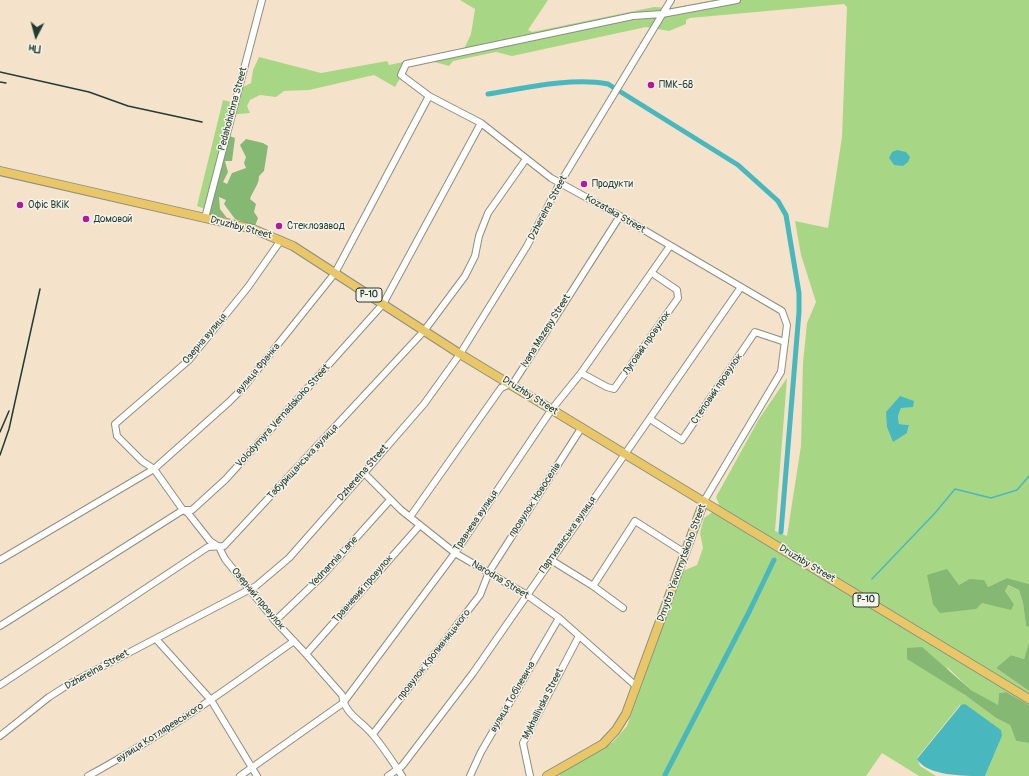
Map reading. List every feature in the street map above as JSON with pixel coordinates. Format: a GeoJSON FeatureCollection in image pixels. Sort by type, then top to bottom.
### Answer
{"type":"FeatureCollection","features":[{"type":"Feature","properties":{"kind":"main road","name":"Druzhby Street"},"geometry":{"type":"LineString","coordinates":[[0,171],[253,229],[281,240],[460,354],[511,383],[1029,699]]}},
{"type":"Feature","properties":{"kind":"main road","name":"Dmytra Yavornytskoho Street"},"geometry":{"type":"LineString","coordinates":[[547,776],[603,744],[616,730],[626,714],[704,501]]}},
{"type":"Feature","properties":{"kind":"street","name":"Pedahohichna Street"},"geometry":{"type":"LineString","coordinates":[[205,218],[262,0]]}},
{"type":"Feature","properties":{"kind":"street"},"geometry":{"type":"LineString","coordinates":[[662,14],[671,0]]}},
{"type":"Feature","properties":{"kind":"street"},"geometry":{"type":"LineString","coordinates":[[662,14],[737,0]]}},
{"type":"Feature","properties":{"kind":"street","name":"Kozatska Street"},"geometry":{"type":"LineString","coordinates":[[662,14],[633,16],[406,64],[402,68],[401,75],[429,96],[481,123],[526,159],[560,183],[620,216],[782,311],[787,325]]}},
{"type":"Feature","properties":{"kind":"street","name":"Dzherelna Street"},"geometry":{"type":"LineString","coordinates":[[0,736],[44,701],[71,683],[249,589],[269,576],[289,558],[424,404],[460,354],[527,246],[560,183],[662,14]]}},
{"type":"Feature","properties":{"kind":"street","name":"вулиця Франка"},"geometry":{"type":"LineString","coordinates":[[0,560],[154,469],[243,388],[335,273],[429,96]]}},
{"type":"Feature","properties":{"kind":"street","name":"Volodymyra Vernadskoho Street"},"geometry":{"type":"LineString","coordinates":[[0,626],[183,510],[192,510],[226,479],[383,304],[481,123]]}},
{"type":"Feature","properties":{"kind":"street","name":"Табурищанська вулиця"},"geometry":{"type":"LineString","coordinates":[[0,685],[208,548],[224,546],[230,541],[424,331],[465,276],[475,256],[479,236],[488,213],[526,159]]}},
{"type":"Feature","properties":{"kind":"street","name":"Ivana Mazepy Street"},"geometry":{"type":"LineString","coordinates":[[410,517],[501,388],[514,382],[620,216]]}},
{"type":"Feature","properties":{"kind":"street","name":"Озерна вулиця"},"geometry":{"type":"LineString","coordinates":[[115,424],[190,360],[248,287],[281,240]]}},
{"type":"Feature","properties":{"kind":"street","name":"Травнева вулиця"},"geometry":{"type":"LineString","coordinates":[[240,776],[252,769],[343,703],[454,553],[552,409],[581,372],[670,246]]}},
{"type":"Feature","properties":{"kind":"street","name":"Луговий провулок"},"geometry":{"type":"LineString","coordinates":[[581,372],[612,389],[614,389],[619,383],[678,298],[677,290],[652,273]]}},
{"type":"Feature","properties":{"kind":"street","name":"Партизанська вулиця"},"geometry":{"type":"LineString","coordinates":[[388,776],[397,769],[473,673],[741,287]]}},
{"type":"Feature","properties":{"kind":"street","name":"Dmytra Yavornytskoho Street"},"geometry":{"type":"LineString","coordinates":[[704,501],[781,372],[787,325]]}},
{"type":"Feature","properties":{"kind":"street","name":"Степовий провулок"},"geometry":{"type":"LineString","coordinates":[[650,419],[682,440],[755,332],[785,342]]}},
{"type":"Feature","properties":{"kind":"street","name":"Озерний провулок"},"geometry":{"type":"LineString","coordinates":[[115,424],[117,436],[142,461],[154,469],[183,510],[188,513],[210,541],[219,547],[225,559],[275,621],[342,695],[343,703],[347,711],[373,734],[402,776]]}},
{"type":"Feature","properties":{"kind":"street","name":"провулок Новоселів"},"geometry":{"type":"LineString","coordinates":[[489,572],[582,427]]}},
{"type":"Feature","properties":{"kind":"street","name":"Narodna Street"},"geometry":{"type":"LineString","coordinates":[[364,474],[390,500],[454,553],[527,595],[559,618],[636,686]]}},
{"type":"Feature","properties":{"kind":"street","name":"Yednannia Lane"},"geometry":{"type":"LineString","coordinates":[[275,621],[322,576],[390,500]]}},
{"type":"Feature","properties":{"kind":"street"},"geometry":{"type":"LineString","coordinates":[[593,586],[636,521],[685,553]]}},
{"type":"Feature","properties":{"kind":"street","name":"Травневий провулок"},"geometry":{"type":"LineString","coordinates":[[306,654],[420,525]]}},
{"type":"Feature","properties":{"kind":"street"},"geometry":{"type":"LineString","coordinates":[[551,560],[593,586],[623,608]]}},
{"type":"Feature","properties":{"kind":"street","name":"провулок Кропивницького"},"geometry":{"type":"LineString","coordinates":[[373,734],[480,595],[489,572]]}},
{"type":"Feature","properties":{"kind":"street","name":"вулиця Тобілевича"},"geometry":{"type":"LineString","coordinates":[[470,776],[481,752],[559,618]]}},
{"type":"Feature","properties":{"kind":"street","name":"Mykhailivska Street"},"geometry":{"type":"LineString","coordinates":[[530,776],[523,743],[579,636]]}},
{"type":"Feature","properties":{"kind":"street","name":"вулиця Котляревського"},"geometry":{"type":"LineString","coordinates":[[156,639],[210,700]]}},
{"type":"Feature","properties":{"kind":"street","name":"вулиця Котляревського"},"geometry":{"type":"LineString","coordinates":[[88,776],[127,755],[210,700],[294,641]]}},
{"type":"Feature","properties":{"kind":"street"},"geometry":{"type":"LineString","coordinates":[[210,700],[257,776]]}},
{"type":"Feature","properties":{"kind":"green space"},"geometry":{"type":"Polygon","coordinates":[[[460,0],[548,0],[528,30],[532,32],[654,7],[672,8],[714,0],[1029,0],[1029,584],[1007,578],[988,587],[969,579],[959,585],[927,575],[982,603],[997,605],[1014,604],[1005,591],[1007,585],[1019,590],[1023,603],[1026,625],[1029,627],[1029,642],[1024,659],[1011,655],[996,668],[1029,691],[1029,705],[1006,692],[999,693],[998,706],[971,690],[946,666],[965,695],[996,718],[1010,725],[1016,741],[1029,743],[1029,776],[985,776],[1002,736],[960,705],[917,758],[920,766],[936,776],[919,776],[882,753],[866,776],[559,776],[561,773],[613,742],[627,726],[683,571],[697,565],[703,548],[700,533],[704,518],[714,511],[719,504],[716,497],[759,419],[787,378],[775,531],[787,536],[801,446],[803,363],[807,323],[816,302],[801,255],[795,221],[828,228],[842,137],[847,7],[844,4],[690,18],[686,20],[686,24],[669,31],[646,27],[512,56],[496,52],[453,61],[449,66],[431,61],[406,68],[395,87],[374,75],[309,90],[284,91],[276,97],[260,95],[250,100],[247,106],[250,113],[229,115],[205,209],[197,206],[223,100],[239,104],[243,87],[251,83],[253,70],[259,57],[321,73],[387,61],[389,65],[464,49],[471,34],[475,9],[460,0]],[[914,401],[886,412],[907,433],[909,425],[899,424],[898,416],[901,408],[914,401]]]}},
{"type":"Feature","properties":{"kind":"green space"},"geometry":{"type":"Polygon","coordinates":[[[227,135],[235,138],[232,161],[225,161],[228,172],[223,182],[227,184],[232,173],[246,168],[244,163],[246,157],[240,145],[246,139],[263,143],[268,146],[264,171],[259,176],[258,182],[250,199],[256,204],[254,212],[258,218],[255,226],[235,219],[224,204],[226,200],[219,197],[220,209],[227,218],[209,214],[227,135]]]}},
{"type":"Feature","properties":{"kind":"green space"},"geometry":{"type":"Polygon","coordinates":[[[947,569],[959,585],[969,579],[984,580],[988,587],[1007,578],[1029,584],[1029,627],[1026,626],[1023,603],[1019,590],[1008,585],[1005,591],[1014,604],[1011,610],[982,603],[976,609],[940,613],[933,604],[927,575],[947,569]]]}},
{"type":"Feature","properties":{"kind":"green space"},"geometry":{"type":"Polygon","coordinates":[[[1029,642],[1029,691],[996,668],[1011,655],[1024,659],[1029,642]]]}},
{"type":"Feature","properties":{"kind":"green space"},"geometry":{"type":"Polygon","coordinates":[[[922,647],[971,690],[998,705],[999,693],[1006,692],[1029,705],[1029,743],[1016,741],[1010,725],[996,718],[965,695],[907,659],[907,648],[922,647]]]}},
{"type":"Feature","properties":{"kind":"water"},"geometry":{"type":"Polygon","coordinates":[[[897,150],[906,152],[910,157],[908,162],[903,166],[894,165],[889,158],[892,152],[897,150]]]}},
{"type":"Feature","properties":{"kind":"water"},"geometry":{"type":"Polygon","coordinates":[[[900,396],[914,401],[913,407],[901,408],[898,416],[899,424],[909,425],[907,433],[893,442],[887,427],[886,412],[900,396]]]}},
{"type":"Feature","properties":{"kind":"water"},"geometry":{"type":"Polygon","coordinates":[[[965,704],[1001,730],[1002,736],[985,776],[966,776],[937,772],[922,765],[917,759],[961,705],[965,704]]]}},
{"type":"Feature","properties":{"kind":"waterway"},"geometry":{"type":"LineString","coordinates":[[488,94],[533,86],[564,83],[594,82],[608,84],[738,165],[778,201],[786,215],[799,293],[799,312],[781,532]]}},
{"type":"Feature","properties":{"kind":"waterway"},"geometry":{"type":"LineString","coordinates":[[872,579],[935,513],[955,489],[991,498],[1017,490],[1029,476]]}},
{"type":"Feature","properties":{"kind":"waterway"},"geometry":{"type":"LineString","coordinates":[[665,775],[750,610],[774,560]]}},
{"type":"Feature","properties":{"kind":"railway"},"geometry":{"type":"LineString","coordinates":[[0,72],[89,92],[128,106],[202,122]]}},
{"type":"Feature","properties":{"kind":"railway"},"geometry":{"type":"LineString","coordinates":[[0,82],[6,83]]}},
{"type":"Feature","properties":{"kind":"railway"},"geometry":{"type":"LineString","coordinates":[[0,455],[9,429],[40,289]]}},
{"type":"Feature","properties":{"kind":"railway"},"geometry":{"type":"LineString","coordinates":[[0,432],[9,411]]}},
{"type":"Feature","properties":{"kind":"place","name":"ПМК-68"},"geometry":{"type":"Point","coordinates":[651,85]}},
{"type":"Feature","properties":{"kind":"place","name":"Продукти"},"geometry":{"type":"Point","coordinates":[584,184]}},
{"type":"Feature","properties":{"kind":"place","name":"Офіс ВКіК"},"geometry":{"type":"Point","coordinates":[20,205]}},
{"type":"Feature","properties":{"kind":"place","name":"Домовой"},"geometry":{"type":"Point","coordinates":[86,219]}},
{"type":"Feature","properties":{"kind":"place","name":"Стеклозавод"},"geometry":{"type":"Point","coordinates":[279,226]}}]}
